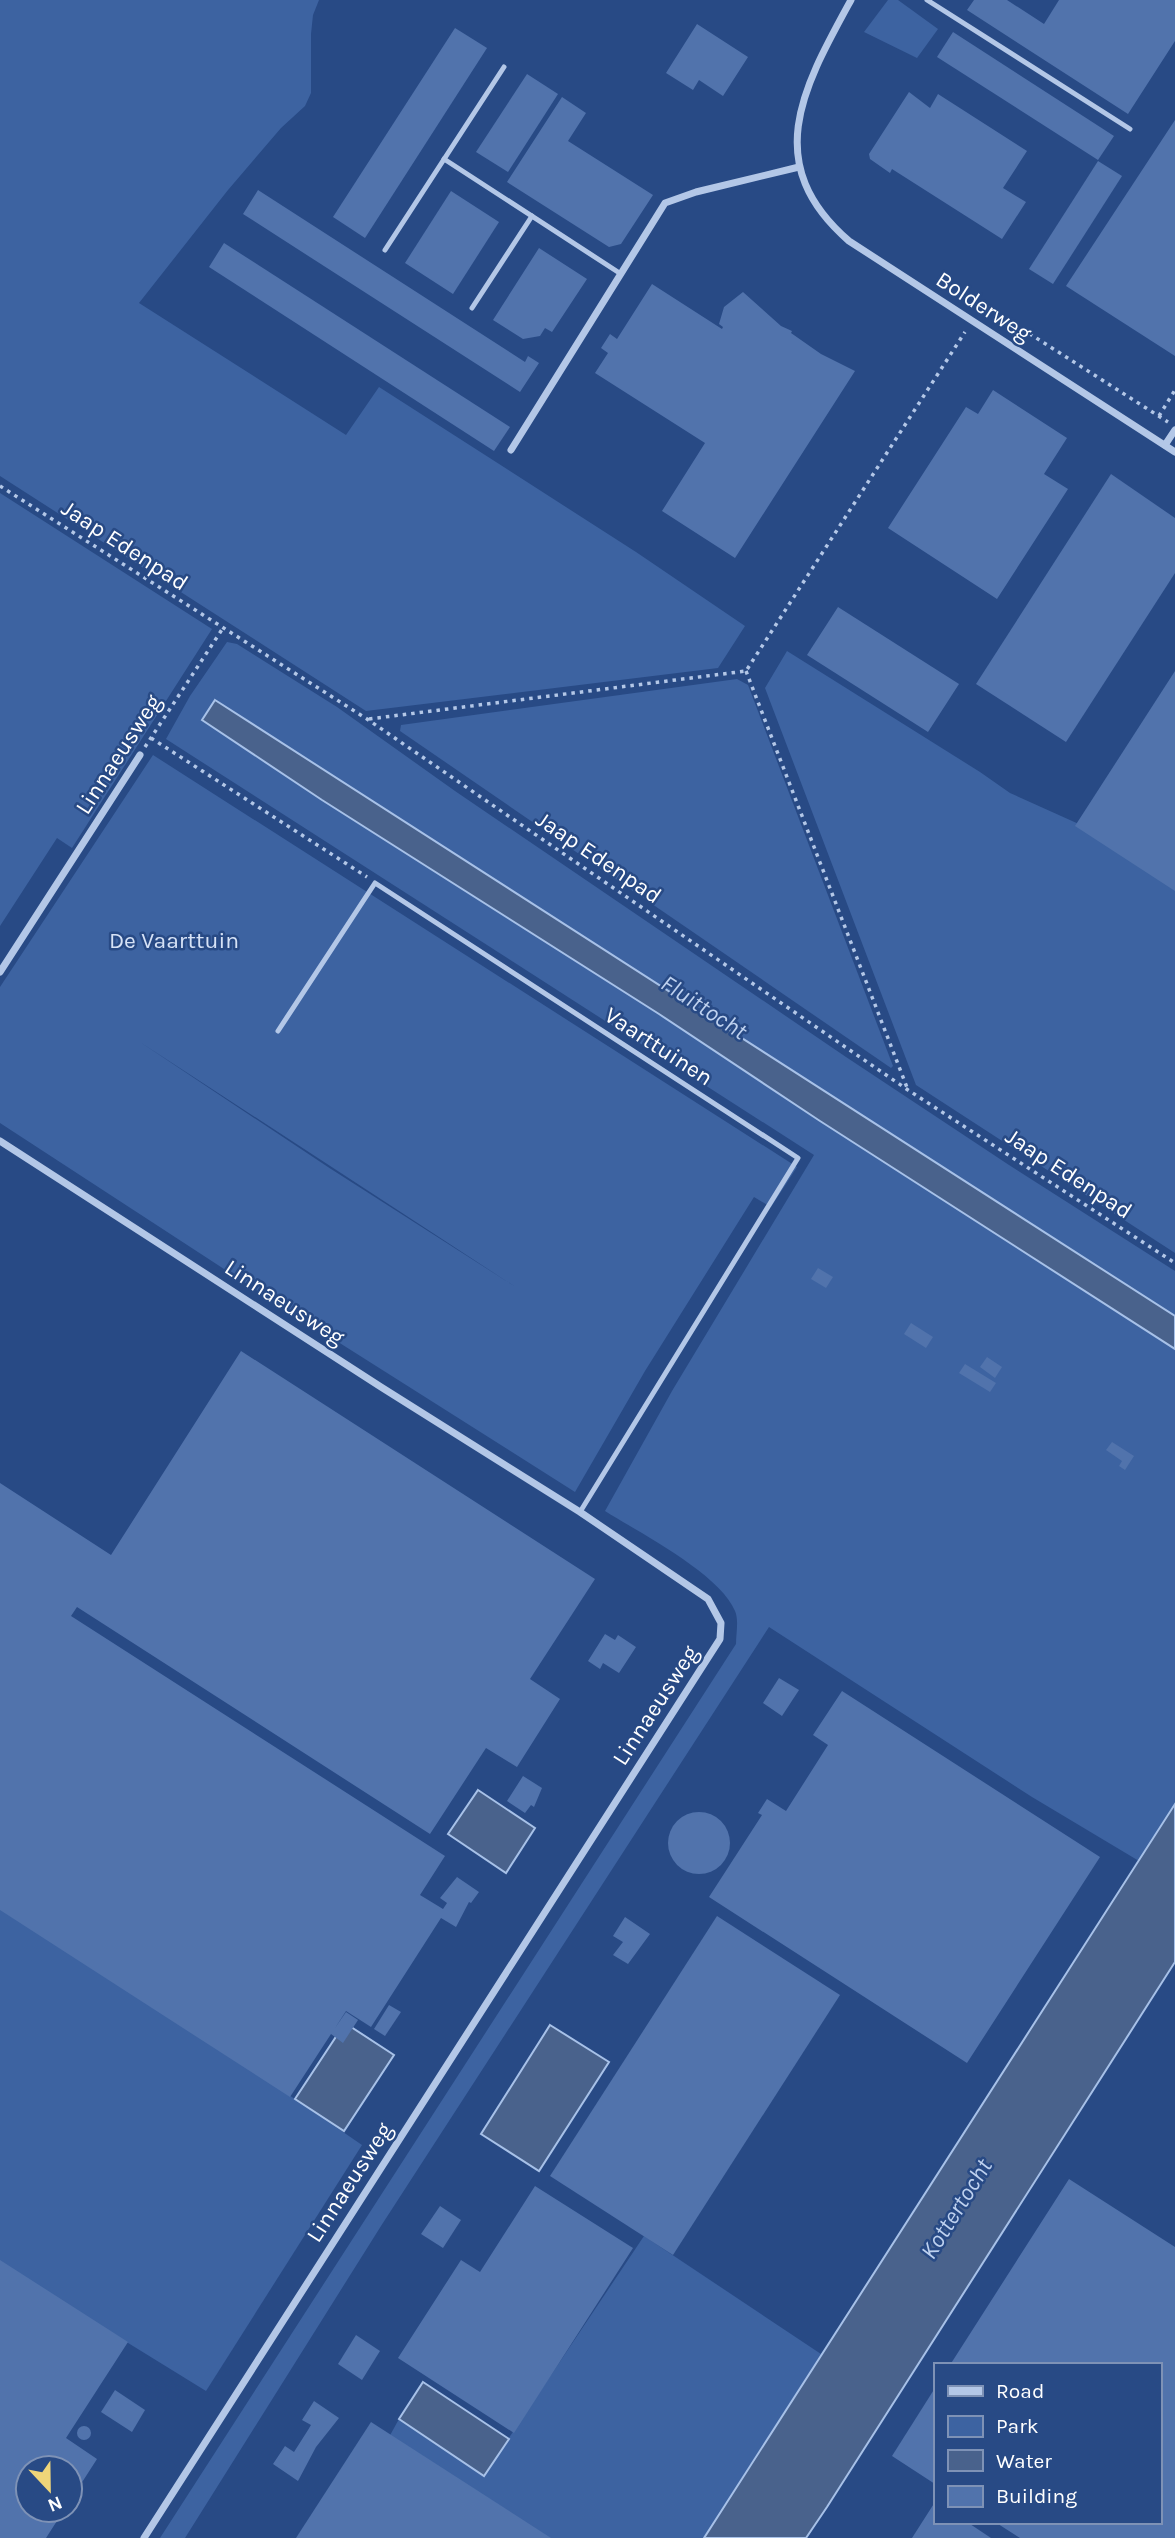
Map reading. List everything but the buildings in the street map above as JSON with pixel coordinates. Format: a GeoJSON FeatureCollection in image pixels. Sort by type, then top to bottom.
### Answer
{"type":"FeatureCollection","features":[{"type":"Feature","properties":{"kind":"street","name":"Bolderweg"},"geometry":{"type":"LineString","coordinates":[[851,0],[828,39],[799,111],[796,142],[799,167],[817,208],[849,241],[1175,452]]}},
{"type":"Feature","properties":{"kind":"street"},"geometry":{"type":"LineString","coordinates":[[511,450],[664,203],[696,192],[799,167]]}},
{"type":"Feature","properties":{"kind":"street"},"geometry":{"type":"LineString","coordinates":[[1165,445],[1175,428]]}},
{"type":"Feature","properties":{"kind":"street","name":"Linnaeusweg"},"geometry":{"type":"LineString","coordinates":[[0,972],[140,754]]}},
{"type":"Feature","properties":{"kind":"street","name":"Linnaeusweg"},"geometry":{"type":"LineString","coordinates":[[0,1141],[381,1388],[580,1512],[708,1599],[721,1623],[720,1639],[144,2538]]}},
{"type":"Feature","properties":{"kind":"lane"},"geometry":{"type":"LineString","coordinates":[[927,0],[1130,129]]}},
{"type":"Feature","properties":{"kind":"lane"},"geometry":{"type":"LineString","coordinates":[[385,250],[504,67]]}},
{"type":"Feature","properties":{"kind":"lane"},"geometry":{"type":"LineString","coordinates":[[444,159],[621,274]]}},
{"type":"Feature","properties":{"kind":"lane"},"geometry":{"type":"LineString","coordinates":[[472,308],[532,216]]}},
{"type":"Feature","properties":{"kind":"lane"},"geometry":{"type":"LineString","coordinates":[[278,1031],[375,883]]}},
{"type":"Feature","properties":{"kind":"lane","name":"Vaarttuinen"},"geometry":{"type":"LineString","coordinates":[[375,883],[798,1158],[580,1512]]}},
{"type":"Feature","properties":{"kind":"path"},"geometry":{"type":"LineString","coordinates":[[972,297],[1175,428]]}},
{"type":"Feature","properties":{"kind":"path"},"geometry":{"type":"LineString","coordinates":[[367,719],[746,671],[972,321]]}},
{"type":"Feature","properties":{"kind":"path"},"geometry":{"type":"LineString","coordinates":[[1159,416],[1175,390]]}},
{"type":"Feature","properties":{"kind":"path","name":"Jaap Edenpad"},"geometry":{"type":"LineString","coordinates":[[0,486],[367,719],[908,1090],[1175,1263]]}},
{"type":"Feature","properties":{"kind":"path","name":"Linnaeusweg"},"geometry":{"type":"LineString","coordinates":[[140,754],[223,628]]}},
{"type":"Feature","properties":{"kind":"path"},"geometry":{"type":"LineString","coordinates":[[746,671],[908,1090]]}},
{"type":"Feature","properties":{"kind":"path"},"geometry":{"type":"LineString","coordinates":[[151,738],[375,883]]}},
{"type":"Feature","properties":{"kind":"green space"},"geometry":{"type":"Polygon","coordinates":[[[0,0],[319,0],[313,15],[311,34],[311,93],[305,106],[281,128],[228,190],[139,303],[346,435],[379,387],[636,552],[745,626],[718,668],[366,711],[0,476],[0,0]]]}},
{"type":"Feature","properties":{"kind":"green space"},"geometry":{"type":"Polygon","coordinates":[[[888,0],[898,0],[938,29],[917,58],[864,32],[888,0]]]}},
{"type":"Feature","properties":{"kind":"green space"},"geometry":{"type":"Polygon","coordinates":[[[0,493],[212,629],[72,848],[57,838],[0,926],[0,493]]]}},
{"type":"Feature","properties":{"kind":"green space"},"geometry":{"type":"Polygon","coordinates":[[[227,642],[237,644],[337,707],[455,791],[846,1057],[1175,1271],[1175,1316],[215,700],[202,719],[322,800],[659,1014],[1175,1349],[1175,1804],[1139,1861],[1032,1797],[769,1627],[381,2226],[185,2538],[160,2538],[736,1644],[736,1615],[727,1597],[678,1555],[605,1511],[672,1391],[814,1155],[166,739],[190,696],[227,642]]]}},
{"type":"Feature","properties":{"kind":"green space"},"geometry":{"type":"Polygon","coordinates":[[[787,651],[1010,793],[1081,825],[1175,884],[1175,1253],[916,1085],[765,688],[787,651]]]}},
{"type":"Feature","properties":{"kind":"green space"},"geometry":{"type":"Polygon","coordinates":[[[737,679],[748,685],[893,1066],[891,1068],[400,731],[401,725],[737,679]]]}},
{"type":"Feature","properties":{"kind":"green space","name":"De Vaarttuin"},"geometry":{"type":"Polygon","coordinates":[[[153,755],[797,1167],[771,1207],[754,1197],[645,1371],[575,1492],[267,1297],[0,1123],[0,987],[153,755]],[[140,1042],[331,1169],[514,1286],[140,1042]]]}},
{"type":"Feature","properties":{"kind":"green space"},"geometry":{"type":"Polygon","coordinates":[[[0,1909],[362,2145],[206,2391],[0,2264],[0,1909]]]}},
{"type":"Feature","properties":{"kind":"green space"},"geometry":{"type":"Polygon","coordinates":[[[644,2236],[821,2354],[704,2538],[541,2538],[388,2439],[399,2419],[484,2475],[644,2236]]]}},
{"type":"Feature","properties":{"kind":"water"},"geometry":{"type":"Polygon","coordinates":[[[215,700],[1175,1316],[1175,1349],[202,720],[215,700]]]}},
{"type":"Feature","properties":{"kind":"water"},"geometry":{"type":"Polygon","coordinates":[[[478,1790],[535,1828],[506,1873],[448,1834],[478,1790]]]}},
{"type":"Feature","properties":{"kind":"water","name":"Kottertocht"},"geometry":{"type":"Polygon","coordinates":[[[1175,1804],[1175,1962],[827,2507],[806,2538],[704,2538],[1175,1804]]]}},
{"type":"Feature","properties":{"kind":"water"},"geometry":{"type":"Polygon","coordinates":[[[345,2023],[394,2055],[344,2131],[295,2099],[345,2023]]]}},
{"type":"Feature","properties":{"kind":"water"},"geometry":{"type":"Polygon","coordinates":[[[550,2025],[609,2062],[539,2171],[481,2134],[550,2025]]]}},
{"type":"Feature","properties":{"kind":"water"},"geometry":{"type":"Polygon","coordinates":[[[423,2382],[509,2439],[484,2476],[399,2419],[423,2382]]]}},
{"type":"Feature","properties":{"kind":"water label","name":"Fluittocht"},"geometry":{"type":"Point","coordinates":[704,1007]}}]}
